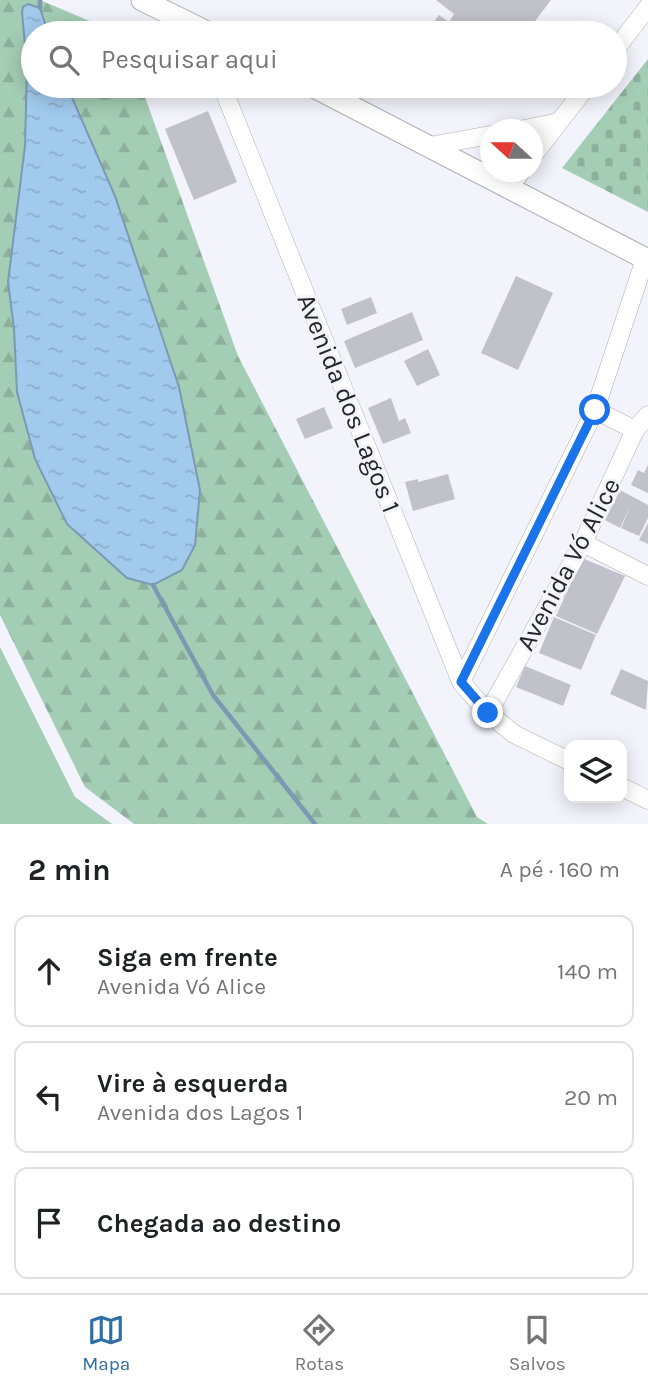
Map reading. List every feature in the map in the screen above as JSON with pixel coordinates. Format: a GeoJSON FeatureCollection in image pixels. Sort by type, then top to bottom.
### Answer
{"type":"FeatureCollection","features":[{"type":"Feature","properties":{"kind":"street"},"geometry":{"type":"LineString","coordinates":[[142,0],[182,21]]}},
{"type":"Feature","properties":{"kind":"street"},"geometry":{"type":"LineString","coordinates":[[627,34],[648,7]]}},
{"type":"Feature","properties":{"kind":"street","name":"Avenida dos Lagos 1"},"geometry":{"type":"LineString","coordinates":[[227,98],[461,682],[488,713],[514,734],[564,759]]}},
{"type":"Feature","properties":{"kind":"street"},"geometry":{"type":"LineString","coordinates":[[336,98],[430,146],[480,165]]}},
{"type":"Feature","properties":{"kind":"street"},"geometry":{"type":"LineString","coordinates":[[543,144],[578,98]]}},
{"type":"Feature","properties":{"kind":"street"},"geometry":{"type":"LineString","coordinates":[[543,125],[559,122]]}},
{"type":"Feature","properties":{"kind":"street"},"geometry":{"type":"LineString","coordinates":[[430,146],[480,137]]}},
{"type":"Feature","properties":{"kind":"street"},"geometry":{"type":"LineString","coordinates":[[520,182],[646,259]]}},
{"type":"Feature","properties":{"kind":"street","name":"Avenida Vó Alice"},"geometry":{"type":"LineString","coordinates":[[461,682],[595,410],[646,259]]}},
{"type":"Feature","properties":{"kind":"street"},"geometry":{"type":"LineString","coordinates":[[595,410],[635,430]]}},
{"type":"Feature","properties":{"kind":"street","name":"Avenida Vó Alice"},"geometry":{"type":"LineString","coordinates":[[488,713],[583,543],[635,430],[648,415]]}},
{"type":"Feature","properties":{"kind":"street"},"geometry":{"type":"LineString","coordinates":[[583,543],[648,576]]}},
{"type":"Feature","properties":{"kind":"street"},"geometry":{"type":"LineString","coordinates":[[627,790],[648,800]]}},
{"type":"Feature","properties":{"kind":"green space"},"geometry":{"type":"Polygon","coordinates":[[[0,0],[40,0],[90,21],[21,21],[21,98],[145,98],[238,356],[477,817],[488,824],[134,824],[85,787],[0,615],[0,0]]]}},
{"type":"Feature","properties":{"kind":"green space"},"geometry":{"type":"Polygon","coordinates":[[[648,59],[648,212],[562,168],[617,98],[627,98],[627,86],[648,59]]]}},
{"type":"Feature","properties":{"kind":"green space"},"geometry":{"type":"Polygon","coordinates":[[[0,647],[75,797],[112,824],[0,824],[0,647]]]}},
{"type":"Feature","properties":{"kind":"water"},"geometry":{"type":"Polygon","coordinates":[[[28,4],[40,8],[44,21],[23,21],[23,7],[28,4]]]}},
{"type":"Feature","properties":{"kind":"water"},"geometry":{"type":"Polygon","coordinates":[[[26,98],[72,98],[115,196],[179,387],[200,490],[195,545],[182,570],[153,585],[127,578],[67,524],[35,459],[17,392],[14,329],[8,282],[25,146],[26,98]]]}},
{"type":"Feature","properties":{"kind":"building"},"geometry":{"type":"Polygon","coordinates":[[[436,0],[551,0],[535,21],[450,21],[454,14],[436,0]]]}},
{"type":"Feature","properties":{"kind":"building"},"geometry":{"type":"Polygon","coordinates":[[[439,15],[448,21],[434,21],[439,15]]]}},
{"type":"Feature","properties":{"kind":"building"},"geometry":{"type":"Polygon","coordinates":[[[208,111],[237,182],[194,200],[165,129],[208,111]]]}},
{"type":"Feature","properties":{"kind":"building"},"geometry":{"type":"Polygon","coordinates":[[[516,276],[553,293],[518,370],[481,353],[516,276]]]}},
{"type":"Feature","properties":{"kind":"building"},"geometry":{"type":"Polygon","coordinates":[[[371,297],[377,313],[347,325],[341,309],[371,297]]]}},
{"type":"Feature","properties":{"kind":"building"},"geometry":{"type":"Polygon","coordinates":[[[412,312],[423,340],[355,368],[344,341],[412,312]]]}},
{"type":"Feature","properties":{"kind":"building"},"geometry":{"type":"Polygon","coordinates":[[[428,349],[440,375],[417,386],[404,361],[428,349]]]}},
{"type":"Feature","properties":{"kind":"building"},"geometry":{"type":"Polygon","coordinates":[[[391,398],[399,421],[405,418],[411,433],[383,444],[368,408],[391,398]]]}},
{"type":"Feature","properties":{"kind":"building"},"geometry":{"type":"Polygon","coordinates":[[[324,407],[333,428],[305,439],[296,419],[324,407]]]}},
{"type":"Feature","properties":{"kind":"building"},"geometry":{"type":"Polygon","coordinates":[[[648,465],[648,493],[631,485],[638,470],[644,473],[648,465]]]}},
{"type":"Feature","properties":{"kind":"building"},"geometry":{"type":"Polygon","coordinates":[[[448,474],[455,499],[413,511],[405,482],[418,479],[418,482],[448,474]]]}},
{"type":"Feature","properties":{"kind":"building"},"geometry":{"type":"Polygon","coordinates":[[[620,490],[648,505],[648,518],[639,536],[621,528],[631,505],[620,528],[605,520],[620,490]]]}},
{"type":"Feature","properties":{"kind":"building"},"geometry":{"type":"Polygon","coordinates":[[[648,523],[648,544],[639,540],[648,523]]]}},
{"type":"Feature","properties":{"kind":"building"},"geometry":{"type":"Polygon","coordinates":[[[582,558],[625,576],[597,634],[556,616],[582,558]]]}},
{"type":"Feature","properties":{"kind":"building"},"geometry":{"type":"Polygon","coordinates":[[[554,617],[596,635],[581,670],[539,653],[554,617]]]}},
{"type":"Feature","properties":{"kind":"building"},"geometry":{"type":"Polygon","coordinates":[[[525,666],[571,685],[563,706],[516,687],[525,666]]]}},
{"type":"Feature","properties":{"kind":"building"},"geometry":{"type":"Polygon","coordinates":[[[621,669],[648,681],[646,710],[610,694],[621,669]]]}},
{"type":"Feature","properties":{"kind":"waterway"},"geometry":{"type":"LineString","coordinates":[[40,0],[40,8]]}},
{"type":"Feature","properties":{"kind":"waterway"},"geometry":{"type":"LineString","coordinates":[[153,585],[213,695],[315,824]]}},
{"type":"Feature","properties":{"kind":"route"},"geometry":{"type":"LineString","coordinates":[[488,713],[461,682],[595,410]]}}]}
